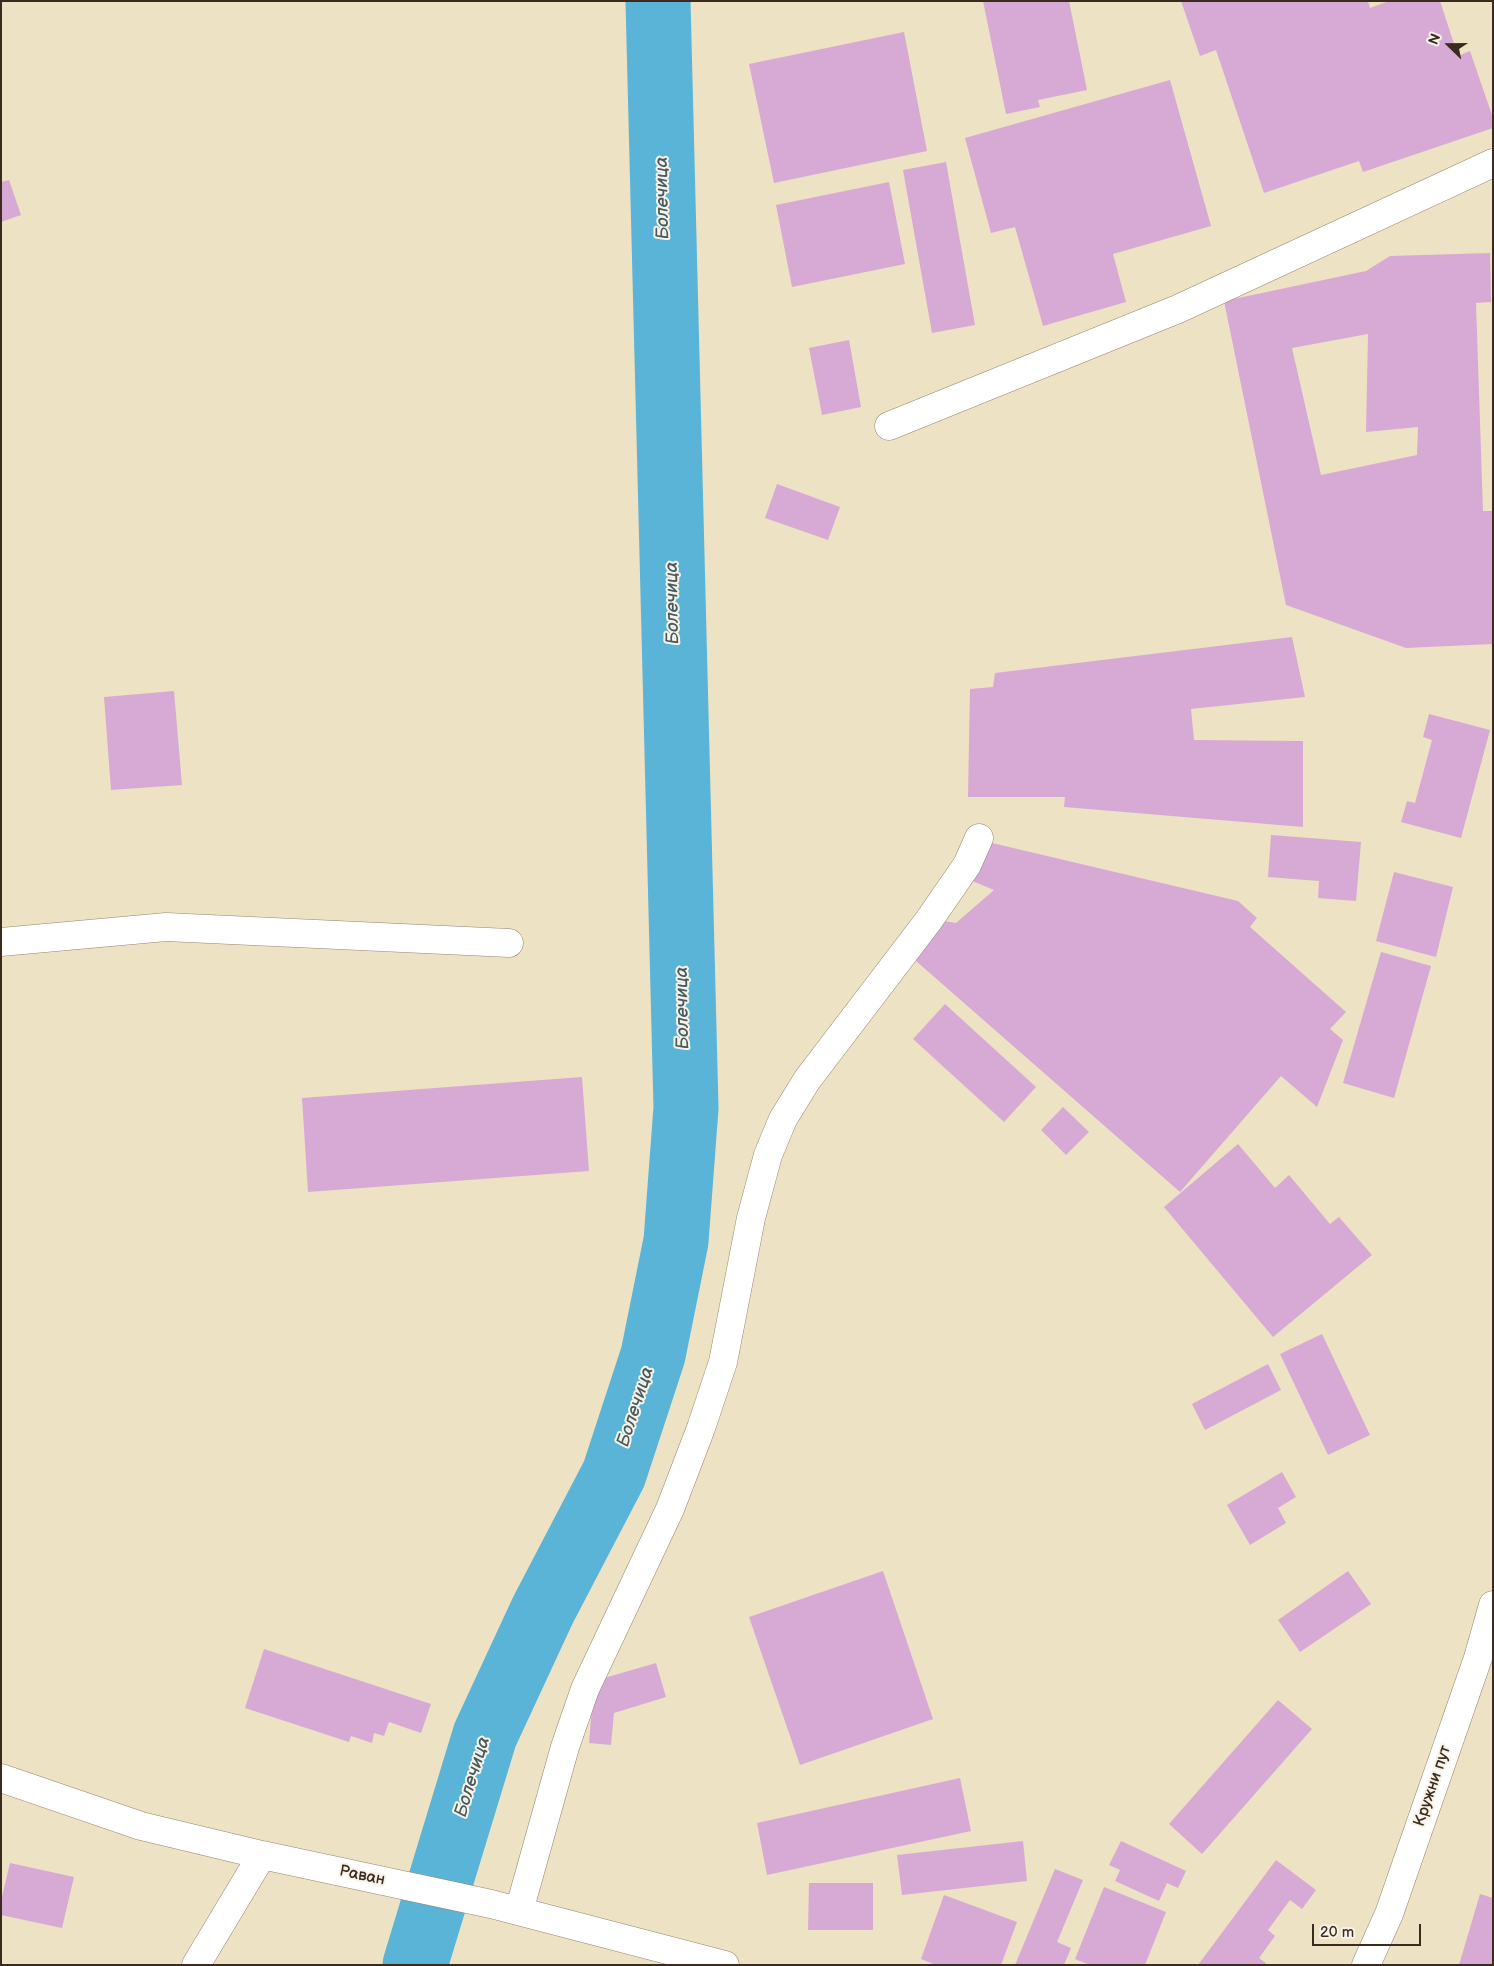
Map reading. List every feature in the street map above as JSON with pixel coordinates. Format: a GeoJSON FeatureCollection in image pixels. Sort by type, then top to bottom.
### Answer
{"type":"FeatureCollection","features":[{"type":"Feature","properties":{"kind":"street"},"geometry":{"type":"LineString","coordinates":[[889,426],[1178,309],[1493,163]]}},
{"type":"Feature","properties":{"kind":"street"},"geometry":{"type":"LineString","coordinates":[[519,1911],[565,1747],[585,1689],[670,1509],[701,1428],[723,1362],[751,1218],[768,1155],[779,1128],[807,1080],[923,927],[967,865],[979,838]]}},
{"type":"Feature","properties":{"kind":"street"},"geometry":{"type":"LineString","coordinates":[[1,942],[166,927],[509,943]]}},
{"type":"Feature","properties":{"kind":"street","name":"Кружни пут"},"geometry":{"type":"LineString","coordinates":[[1366,1965],[1389,1914],[1486,1660],[1493,1605]]}},
{"type":"Feature","properties":{"kind":"street","name":"Раван"},"geometry":{"type":"LineString","coordinates":[[1,1778],[141,1826],[262,1855],[491,1904],[682,1960],[725,1965]]}},
{"type":"Feature","properties":{"kind":"street"},"geometry":{"type":"LineString","coordinates":[[196,1965],[262,1855]]}},
{"type":"Feature","properties":{"kind":"building"},"geometry":{"type":"Polygon","coordinates":[[[983,1],[1069,1],[1087,90],[1038,100],[1040,107],[1006,114],[983,1]]]}},
{"type":"Feature","properties":{"kind":"building"},"geometry":{"type":"Polygon","coordinates":[[[1181,1],[1368,1],[1370,8],[1389,1],[1440,1],[1458,56],[1470,51],[1493,118],[1493,128],[1363,172],[1359,161],[1264,193],[1216,50],[1200,56],[1181,1]]]}},
{"type":"Feature","properties":{"kind":"building"},"geometry":{"type":"Polygon","coordinates":[[[904,32],[927,151],[774,183],[749,64],[904,32]]]}},
{"type":"Feature","properties":{"kind":"building"},"geometry":{"type":"Polygon","coordinates":[[[1170,80],[1211,226],[1113,254],[1126,302],[1043,326],[1015,227],[991,233],[965,138],[1170,80]]]}},
{"type":"Feature","properties":{"kind":"building"},"geometry":{"type":"Polygon","coordinates":[[[946,162],[975,325],[932,333],[903,170],[946,162]]]}},
{"type":"Feature","properties":{"kind":"building"},"geometry":{"type":"Polygon","coordinates":[[[9,180],[21,215],[1,222],[1,182],[9,180]]]}},
{"type":"Feature","properties":{"kind":"building"},"geometry":{"type":"Polygon","coordinates":[[[889,182],[905,264],[792,287],[776,205],[889,182]]]}},
{"type":"Feature","properties":{"kind":"building"},"geometry":{"type":"Polygon","coordinates":[[[1490,253],[1491,302],[1476,303],[1483,511],[1493,511],[1493,644],[1406,648],[1286,605],[1224,301],[1366,271],[1390,256],[1490,253]],[[1368,334],[1292,348],[1321,475],[1417,455],[1418,427],[1366,432],[1368,334]]]}},
{"type":"Feature","properties":{"kind":"building"},"geometry":{"type":"Polygon","coordinates":[[[849,340],[861,407],[822,415],[809,348],[849,340]]]}},
{"type":"Feature","properties":{"kind":"building"},"geometry":{"type":"Polygon","coordinates":[[[777,484],[840,507],[828,540],[765,518],[777,484]]]}},
{"type":"Feature","properties":{"kind":"building"},"geometry":{"type":"Polygon","coordinates":[[[1292,637],[1305,697],[1191,709],[1194,740],[1303,741],[1303,827],[1064,807],[1065,797],[968,797],[970,689],[993,687],[995,673],[1292,637]]]}},
{"type":"Feature","properties":{"kind":"building"},"geometry":{"type":"Polygon","coordinates":[[[174,691],[182,785],[111,790],[104,697],[174,691]]]}},
{"type":"Feature","properties":{"kind":"building"},"geometry":{"type":"Polygon","coordinates":[[[1429,714],[1490,730],[1461,838],[1401,822],[1407,801],[1415,803],[1432,740],[1423,737],[1429,714]]]}},
{"type":"Feature","properties":{"kind":"building"},"geometry":{"type":"Polygon","coordinates":[[[1271,835],[1361,842],[1356,901],[1318,898],[1319,881],[1268,877],[1271,835]]]}},
{"type":"Feature","properties":{"kind":"building"},"geometry":{"type":"Polygon","coordinates":[[[992,843],[1238,901],[1257,918],[1250,927],[1346,1012],[1330,1029],[1343,1040],[1317,1107],[1281,1076],[1180,1192],[908,954],[939,920],[956,923],[994,890],[965,878],[992,843]]]}},
{"type":"Feature","properties":{"kind":"building"},"geometry":{"type":"Polygon","coordinates":[[[1394,872],[1453,887],[1436,957],[1376,941],[1394,872]]]}},
{"type":"Feature","properties":{"kind":"building"},"geometry":{"type":"Polygon","coordinates":[[[1381,952],[1431,966],[1394,1098],[1343,1083],[1381,952]]]}},
{"type":"Feature","properties":{"kind":"building"},"geometry":{"type":"Polygon","coordinates":[[[945,1004],[1036,1087],[1004,1122],[913,1039],[945,1004]]]}},
{"type":"Feature","properties":{"kind":"building"},"geometry":{"type":"Polygon","coordinates":[[[582,1077],[589,1171],[308,1192],[302,1098],[582,1077]]]}},
{"type":"Feature","properties":{"kind":"building"},"geometry":{"type":"Polygon","coordinates":[[[1063,1107],[1089,1132],[1066,1155],[1041,1130],[1063,1107]]]}},
{"type":"Feature","properties":{"kind":"building"},"geometry":{"type":"Polygon","coordinates":[[[1238,1144],[1275,1188],[1289,1175],[1330,1224],[1339,1217],[1372,1255],[1273,1337],[1164,1207],[1238,1144]]]}},
{"type":"Feature","properties":{"kind":"building"},"geometry":{"type":"Polygon","coordinates":[[[1322,1334],[1370,1435],[1328,1455],[1280,1354],[1322,1334]]]}},
{"type":"Feature","properties":{"kind":"building"},"geometry":{"type":"Polygon","coordinates":[[[1268,1364],[1281,1390],[1205,1430],[1192,1404],[1268,1364]]]}},
{"type":"Feature","properties":{"kind":"building"},"geometry":{"type":"Polygon","coordinates":[[[1282,1472],[1296,1497],[1278,1508],[1286,1523],[1250,1545],[1227,1505],[1282,1472]]]}},
{"type":"Feature","properties":{"kind":"building"},"geometry":{"type":"Polygon","coordinates":[[[883,1571],[933,1719],[800,1765],[749,1617],[883,1571]]]}},
{"type":"Feature","properties":{"kind":"building"},"geometry":{"type":"Polygon","coordinates":[[[1348,1571],[1371,1604],[1300,1652],[1278,1620],[1348,1571]]]}},
{"type":"Feature","properties":{"kind":"building"},"geometry":{"type":"Polygon","coordinates":[[[264,1649],[431,1704],[421,1733],[389,1722],[384,1736],[374,1733],[372,1743],[351,1736],[349,1742],[245,1708],[264,1649]]]}},
{"type":"Feature","properties":{"kind":"building"},"geometry":{"type":"Polygon","coordinates":[[[656,1663],[666,1697],[614,1713],[611,1745],[589,1743],[594,1681],[656,1663]]]}},
{"type":"Feature","properties":{"kind":"building"},"geometry":{"type":"Polygon","coordinates":[[[1278,1700],[1312,1729],[1202,1854],[1169,1824],[1278,1700]]]}},
{"type":"Feature","properties":{"kind":"building"},"geometry":{"type":"Polygon","coordinates":[[[960,1778],[971,1831],[767,1875],[757,1823],[960,1778]]]}},
{"type":"Feature","properties":{"kind":"building"},"geometry":{"type":"Polygon","coordinates":[[[1023,1841],[1027,1881],[902,1895],[897,1855],[1023,1841]]]}},
{"type":"Feature","properties":{"kind":"building"},"geometry":{"type":"Polygon","coordinates":[[[1121,1841],[1186,1871],[1178,1888],[1167,1883],[1159,1901],[1115,1881],[1120,1870],[1109,1865],[1121,1841]]]}},
{"type":"Feature","properties":{"kind":"building"},"geometry":{"type":"Polygon","coordinates":[[[1276,1860],[1316,1890],[1302,1909],[1290,1900],[1268,1930],[1275,1936],[1259,1958],[1266,1963],[1264,1965],[1198,1965],[1276,1860]]]}},
{"type":"Feature","properties":{"kind":"building"},"geometry":{"type":"Polygon","coordinates":[[[10,1863],[74,1877],[62,1928],[1,1915],[1,1901],[10,1863]]]}},
{"type":"Feature","properties":{"kind":"building"},"geometry":{"type":"Polygon","coordinates":[[[1055,1869],[1083,1880],[1057,1942],[1071,1948],[1064,1965],[1015,1965],[1055,1869]]]}},
{"type":"Feature","properties":{"kind":"building"},"geometry":{"type":"Polygon","coordinates":[[[809,1883],[873,1883],[873,1930],[808,1930],[809,1883]]]}},
{"type":"Feature","properties":{"kind":"building"},"geometry":{"type":"Polygon","coordinates":[[[1104,1887],[1166,1912],[1145,1965],[1090,1965],[1075,1959],[1104,1887]]]}},
{"type":"Feature","properties":{"kind":"building"},"geometry":{"type":"Polygon","coordinates":[[[1480,1894],[1493,1898],[1493,1965],[1459,1965],[1480,1894]]]}},
{"type":"Feature","properties":{"kind":"building"},"geometry":{"type":"Polygon","coordinates":[[[944,1895],[1017,1922],[1001,1965],[936,1965],[921,1959],[944,1895]]]}},
{"type":"Feature","properties":{"kind":"waterway","name":"Болечица"},"geometry":{"type":"LineString","coordinates":[[415,1965],[485,1735],[543,1610],[614,1474],[653,1355],[676,1241],[686,1108],[658,1]]}}]}
